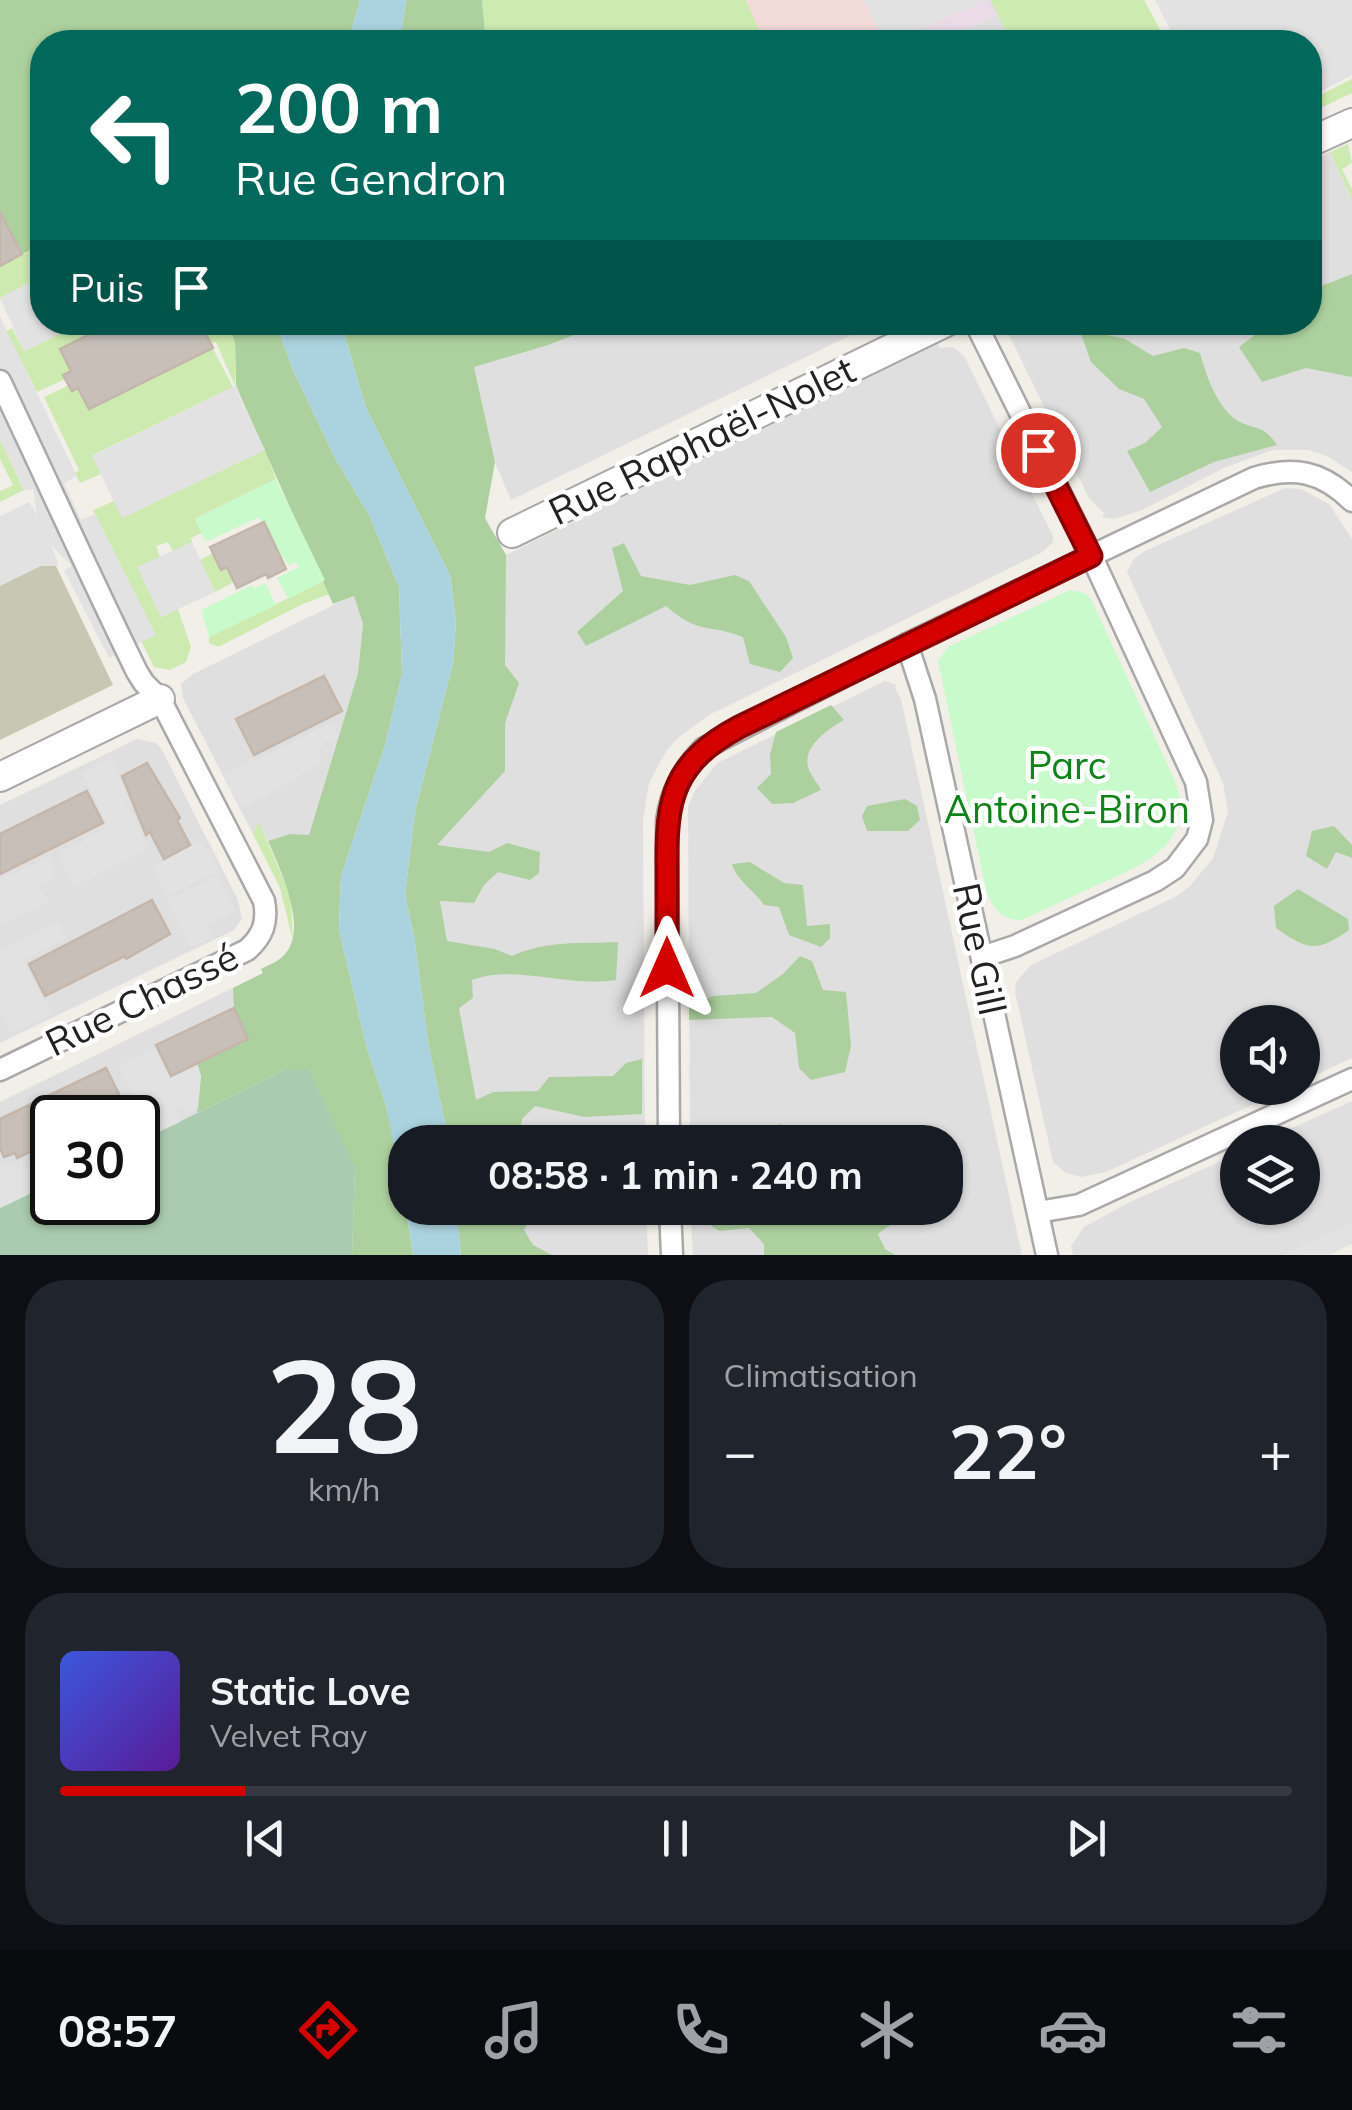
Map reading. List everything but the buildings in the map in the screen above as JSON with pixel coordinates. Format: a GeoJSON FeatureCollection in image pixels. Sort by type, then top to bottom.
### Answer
{"type":"FeatureCollection","features":[{"type":"Feature","properties":{"kind":"street"},"geometry":{"type":"LineString","coordinates":[[1322,137],[1352,123]]}},
{"type":"Feature","properties":{"kind":"street","name":"Rue Raphaël-Nolet"},"geometry":{"type":"LineString","coordinates":[[512,532],[919,335]]}},
{"type":"Feature","properties":{"kind":"street"},"geometry":{"type":"LineString","coordinates":[[981,335],[1091,556],[1196,782],[1202,820],[1187,855],[1166,875],[1016,946],[982,957]]}},
{"type":"Feature","properties":{"kind":"street","name":"Rue Chassé"},"geometry":{"type":"LineString","coordinates":[[0,381],[48,480],[62,520],[144,684],[160,699],[264,901],[266,913],[262,933],[247,950],[0,1070]]}},
{"type":"Feature","properties":{"kind":"street"},"geometry":{"type":"LineString","coordinates":[[668,1125],[666,842],[669,803],[692,760],[718,738],[1254,478],[1288,470],[1316,475],[1352,501]]}},
{"type":"Feature","properties":{"kind":"street","name":"Rue Gill"},"geometry":{"type":"LineString","coordinates":[[908,644],[922,687],[1047,1255]]}},
{"type":"Feature","properties":{"kind":"street"},"geometry":{"type":"LineString","coordinates":[[0,778],[160,699]]}},
{"type":"Feature","properties":{"kind":"street"},"geometry":{"type":"LineString","coordinates":[[1038,1212],[1080,1205],[1352,1079]]}},
{"type":"Feature","properties":{"kind":"street"},"geometry":{"type":"LineString","coordinates":[[671,1225],[672,1255]]}},
{"type":"Feature","properties":{"kind":"shaded area"},"geometry":{"type":"Polygon","coordinates":[[[746,0],[863,0],[878,30],[759,30],[746,0]]]}},
{"type":"Feature","properties":{"kind":"shaded area"},"geometry":{"type":"Polygon","coordinates":[[[863,0],[1035,0],[962,30],[878,30],[863,0]]]}},
{"type":"Feature","properties":{"kind":"shaded area"},"geometry":{"type":"Polygon","coordinates":[[[863,0],[986,0],[920,30],[878,30],[863,0]]]}},
{"type":"Feature","properties":{"kind":"shaded area"},"geometry":{"type":"Polygon","coordinates":[[[1036,0],[1083,30],[962,30],[1036,0]]]}},
{"type":"Feature","properties":{"kind":"shaded area"},"geometry":{"type":"Polygon","coordinates":[[[1155,0],[1352,0],[1352,75],[1322,91],[1322,30],[1171,30],[1155,0]]]}},
{"type":"Feature","properties":{"kind":"shaded area"},"geometry":{"type":"Polygon","coordinates":[[[1330,152],[1352,200],[1352,472],[1327,456],[1308,450],[1273,450],[1226,467],[1142,510],[1114,519],[1102,517],[1104,513],[1089,498],[1009,335],[1322,335],[1322,156],[1330,152]]]}},
{"type":"Feature","properties":{"kind":"shaded area"},"geometry":{"type":"Polygon","coordinates":[[[30,282],[30,335],[57,335],[24,351],[0,298],[30,282]]]}},
{"type":"Feature","properties":{"kind":"shaded area"},"geometry":{"type":"Polygon","coordinates":[[[0,317],[77,476],[64,483],[81,520],[95,514],[156,635],[109,658],[64,570],[72,566],[51,545],[59,566],[41,566],[0,586],[0,516],[29,502],[37,515],[33,489],[25,491],[0,440],[0,317]]]}},
{"type":"Feature","properties":{"kind":"shaded area"},"geometry":{"type":"Polygon","coordinates":[[[457,335],[851,335],[511,500],[495,462],[474,367],[457,335]]]}},
{"type":"Feature","properties":{"kind":"shaded area"},"geometry":{"type":"Polygon","coordinates":[[[937,344],[940,348],[953,347],[964,356],[1053,536],[1053,542],[1041,553],[709,715],[667,750],[649,783],[643,821],[645,1125],[478,1125],[431,851],[436,845],[506,555],[937,344]]]}},
{"type":"Feature","properties":{"kind":"shaded area"},"geometry":{"type":"Polygon","coordinates":[[[235,386],[265,450],[122,518],[92,456],[235,386]]]}},
{"type":"Feature","properties":{"kind":"shaded area"},"geometry":{"type":"Polygon","coordinates":[[[1285,488],[1301,489],[1329,504],[1352,539],[1352,1058],[1320,1073],[1320,1005],[1220,1005],[1220,1105],[1252,1105],[1106,1172],[1081,1177],[1066,1173],[1053,1162],[1016,982],[1031,965],[1177,896],[1190,886],[1213,858],[1228,812],[1223,783],[1127,572],[1134,559],[1285,488]]]}},
{"type":"Feature","properties":{"kind":"shaded area"},"geometry":{"type":"Polygon","coordinates":[[[31,514],[113,685],[0,740],[0,528],[31,514]]]}},
{"type":"Feature","properties":{"kind":"shaded area"},"geometry":{"type":"Polygon","coordinates":[[[192,542],[215,592],[161,617],[137,567],[192,542]]]}},
{"type":"Feature","properties":{"kind":"shaded area"},"geometry":{"type":"Polygon","coordinates":[[[354,595],[363,624],[358,673],[309,836],[290,834],[268,841],[259,823],[253,834],[183,698],[181,684],[193,674],[354,595]]]}},
{"type":"Feature","properties":{"kind":"shaded area"},"geometry":{"type":"Polygon","coordinates":[[[885,681],[896,685],[1022,1255],[693,1255],[691,1225],[963,1225],[963,1125],[690,1125],[688,807],[717,763],[885,681]]]}},
{"type":"Feature","properties":{"kind":"shaded area"},"geometry":{"type":"Polygon","coordinates":[[[332,723],[338,736],[335,743],[324,739],[320,765],[242,808],[224,775],[332,723]]]}},
{"type":"Feature","properties":{"kind":"shaded area"},"geometry":{"type":"Polygon","coordinates":[[[137,739],[156,743],[162,750],[238,900],[242,919],[234,930],[0,1043],[0,805],[137,739]]]}},
{"type":"Feature","properties":{"kind":"shaded area"},"geometry":{"type":"Polygon","coordinates":[[[111,758],[131,799],[126,803],[149,848],[73,887],[59,853],[108,827],[82,773],[111,758]]]}},
{"type":"Feature","properties":{"kind":"shaded area"},"geometry":{"type":"Polygon","coordinates":[[[201,841],[219,871],[167,895],[152,867],[201,841]]]}},
{"type":"Feature","properties":{"kind":"shaded area"},"geometry":{"type":"Polygon","coordinates":[[[48,858],[57,878],[40,886],[48,903],[0,925],[0,879],[48,858]]]}},
{"type":"Feature","properties":{"kind":"shaded area"},"geometry":{"type":"Polygon","coordinates":[[[218,875],[235,910],[208,925],[214,936],[191,948],[167,900],[218,875]]]}},
{"type":"Feature","properties":{"kind":"shaded area"},"geometry":{"type":"Polygon","coordinates":[[[59,922],[67,938],[23,960],[52,1014],[11,1033],[0,1012],[0,951],[59,922]]]}},
{"type":"Feature","properties":{"kind":"shaded area"},"geometry":{"type":"Polygon","coordinates":[[[245,982],[285,1070],[160,1131],[160,1095],[30,1095],[30,1194],[0,1208],[0,1102],[245,982]]]}},
{"type":"Feature","properties":{"kind":"shaded area"},"geometry":{"type":"Polygon","coordinates":[[[157,1047],[197,1063],[201,1076],[198,1108],[187,1113],[184,1106],[176,1109],[180,1122],[160,1131],[160,1095],[132,1095],[118,1066],[157,1047]]]}},
{"type":"Feature","properties":{"kind":"shaded area"},"geometry":{"type":"Polygon","coordinates":[[[1352,1101],[1352,1224],[1285,1255],[1073,1255],[1071,1246],[1084,1227],[1220,1162],[1220,1225],[1320,1225],[1320,1125],[1299,1125],[1352,1101]]]}},
{"type":"Feature","properties":{"kind":"shaded area"},"geometry":{"type":"Polygon","coordinates":[[[0,1165],[30,1166],[30,1194],[0,1208],[0,1165]]]}},
{"type":"Feature","properties":{"kind":"shaded area"},"geometry":{"type":"Polygon","coordinates":[[[1352,1224],[1352,1244],[1329,1255],[1286,1255],[1352,1224]]]}},
{"type":"Feature","properties":{"kind":"shaded area"},"geometry":{"type":"Polygon","coordinates":[[[487,1225],[647,1225],[648,1255],[490,1255],[487,1225]]]}},
{"type":"Feature","properties":{"kind":"green space"},"geometry":{"type":"Polygon","coordinates":[[[0,0],[360,0],[351,30],[30,30],[30,250],[22,254],[11,233],[0,238],[0,0]]]}},
{"type":"Feature","properties":{"kind":"green space"},"geometry":{"type":"Polygon","coordinates":[[[406,0],[482,0],[485,30],[402,30],[406,0]]]}},
{"type":"Feature","properties":{"kind":"green space"},"geometry":{"type":"Polygon","coordinates":[[[482,0],[746,0],[759,30],[485,30],[482,0]]]}},
{"type":"Feature","properties":{"kind":"green space"},"geometry":{"type":"Polygon","coordinates":[[[990,0],[1144,0],[1160,30],[1006,30],[990,0]]]}},
{"type":"Feature","properties":{"kind":"green space"},"geometry":{"type":"Polygon","coordinates":[[[1352,79],[1352,93],[1322,107],[1322,94],[1352,79]]]}},
{"type":"Feature","properties":{"kind":"green space"},"geometry":{"type":"Polygon","coordinates":[[[1348,144],[1352,163],[1342,169],[1352,189],[1352,200],[1330,152],[1348,144]]]}},
{"type":"Feature","properties":{"kind":"green space"},"geometry":{"type":"Polygon","coordinates":[[[30,251],[30,283],[0,298],[0,266],[30,251]]]}},
{"type":"Feature","properties":{"kind":"green space"},"geometry":{"type":"Polygon","coordinates":[[[1352,274],[1352,377],[1306,368],[1262,382],[1239,347],[1254,335],[1322,335],[1322,286],[1352,274]]]}},
{"type":"Feature","properties":{"kind":"green space"},"geometry":{"type":"Polygon","coordinates":[[[12,328],[24,351],[57,335],[90,335],[61,349],[71,371],[64,374],[65,379],[37,392],[6,331],[12,328]]]}},
{"type":"Feature","properties":{"kind":"green space"},"geometry":{"type":"Polygon","coordinates":[[[206,335],[232,335],[235,386],[216,342],[210,343],[206,335]]]}},
{"type":"Feature","properties":{"kind":"green space"},"geometry":{"type":"Polygon","coordinates":[[[232,335],[280,335],[335,458],[369,515],[399,587],[402,674],[385,745],[341,876],[339,929],[366,1045],[390,1125],[388,1225],[408,1225],[413,1255],[352,1255],[355,1168],[285,1070],[197,1113],[201,1076],[197,1063],[248,1039],[234,1008],[233,988],[263,973],[261,969],[280,959],[290,946],[294,932],[290,900],[268,841],[290,834],[309,835],[358,673],[363,624],[354,596],[333,604],[236,386],[232,335]]]}},
{"type":"Feature","properties":{"kind":"green space"},"geometry":{"type":"Polygon","coordinates":[[[345,335],[574,335],[474,367],[495,462],[485,518],[506,555],[505,665],[519,683],[505,723],[505,771],[437,845],[489,852],[507,843],[540,852],[539,873],[530,880],[498,872],[484,885],[474,903],[440,901],[447,941],[512,956],[551,945],[618,942],[616,980],[579,981],[506,974],[472,980],[473,998],[459,1008],[476,1100],[493,1092],[538,1091],[549,1077],[613,1076],[626,1063],[642,1059],[642,1114],[584,1117],[535,1106],[521,1125],[445,1125],[405,895],[415,811],[453,663],[456,621],[450,575],[366,408],[345,335]]]}},
{"type":"Feature","properties":{"kind":"green space"},"geometry":{"type":"Polygon","coordinates":[[[1081,335],[1125,339],[1153,356],[1184,348],[1200,353],[1224,408],[1238,421],[1264,431],[1277,445],[1214,462],[1150,492],[1127,451],[1145,443],[1162,427],[1144,399],[1119,389],[1091,362],[1081,335]]]}},
{"type":"Feature","properties":{"kind":"green space"},"geometry":{"type":"Polygon","coordinates":[[[213,349],[233,387],[93,455],[101,474],[80,483],[75,473],[79,470],[44,397],[69,385],[71,391],[78,388],[89,409],[213,349]]]}},
{"type":"Feature","properties":{"kind":"green space"},"geometry":{"type":"Polygon","coordinates":[[[0,440],[24,490],[0,502],[0,491],[13,485],[0,459],[0,440]]]}},
{"type":"Feature","properties":{"kind":"green space"},"geometry":{"type":"Polygon","coordinates":[[[265,450],[276,479],[196,518],[202,533],[191,538],[192,542],[173,551],[168,542],[156,546],[160,557],[138,567],[162,617],[178,609],[191,647],[186,662],[170,670],[154,667],[141,641],[155,634],[93,510],[114,501],[123,517],[265,450]]]}},
{"type":"Feature","properties":{"kind":"green space"},"geometry":{"type":"Polygon","coordinates":[[[276,479],[325,580],[288,599],[277,578],[299,567],[296,562],[288,565],[281,559],[259,517],[206,542],[195,519],[276,479]]]}},
{"type":"Feature","properties":{"kind":"green space"},"geometry":{"type":"Polygon","coordinates":[[[624,543],[641,576],[690,585],[735,575],[749,581],[786,637],[793,658],[780,672],[750,664],[743,637],[695,625],[666,606],[586,646],[577,632],[623,591],[612,548],[624,543]]]}},
{"type":"Feature","properties":{"kind":"green space"},"geometry":{"type":"Polygon","coordinates":[[[213,553],[221,570],[227,567],[234,582],[215,592],[200,560],[213,553]]]}},
{"type":"Feature","properties":{"kind":"green space"},"geometry":{"type":"Polygon","coordinates":[[[325,580],[330,594],[218,647],[209,643],[209,637],[325,580]]]}},
{"type":"Feature","properties":{"kind":"green space"},"geometry":{"type":"Polygon","coordinates":[[[265,583],[276,605],[209,637],[201,610],[252,585],[254,589],[265,583]]]}},
{"type":"Feature","properties":{"kind":"green space","name":"Parc Antoine-Biron"},"geometry":{"type":"Polygon","coordinates":[[[1070,590],[1091,599],[1175,781],[1179,821],[1161,850],[1131,870],[1015,920],[999,912],[986,890],[938,661],[948,647],[1070,590]]]}},
{"type":"Feature","properties":{"kind":"green space"},"geometry":{"type":"Polygon","coordinates":[[[831,705],[844,720],[818,739],[807,759],[821,790],[793,803],[772,804],[757,788],[771,774],[770,754],[776,732],[831,705]]]}},
{"type":"Feature","properties":{"kind":"green space"},"geometry":{"type":"Polygon","coordinates":[[[905,799],[917,806],[920,820],[908,831],[867,831],[862,816],[867,806],[905,799]]]}},
{"type":"Feature","properties":{"kind":"green space"},"geometry":{"type":"Polygon","coordinates":[[[259,822],[291,897],[293,941],[280,888],[253,834],[259,822]]]}},
{"type":"Feature","properties":{"kind":"green space"},"geometry":{"type":"Polygon","coordinates":[[[1334,826],[1352,845],[1352,858],[1336,852],[1327,869],[1306,856],[1312,831],[1334,826]]]}},
{"type":"Feature","properties":{"kind":"green space"},"geometry":{"type":"Polygon","coordinates":[[[750,862],[784,883],[803,885],[807,926],[830,924],[830,938],[821,947],[789,935],[779,907],[764,905],[741,880],[732,864],[750,862]]]}},
{"type":"Feature","properties":{"kind":"green space"},"geometry":{"type":"Polygon","coordinates":[[[1298,889],[1348,919],[1349,930],[1312,946],[1276,928],[1274,906],[1298,889]]]}},
{"type":"Feature","properties":{"kind":"green space"},"geometry":{"type":"Polygon","coordinates":[[[800,956],[812,961],[823,990],[846,992],[851,1046],[845,1072],[811,1080],[799,1068],[795,1033],[772,1017],[689,1020],[689,1007],[713,996],[756,993],[800,956]]]}},
{"type":"Feature","properties":{"kind":"green space"},"geometry":{"type":"Polygon","coordinates":[[[285,1070],[309,1070],[355,1168],[352,1255],[0,1255],[0,1208],[30,1194],[30,1225],[160,1225],[160,1131],[285,1070]]]}},
{"type":"Feature","properties":{"kind":"green space"},"geometry":{"type":"Polygon","coordinates":[[[458,1225],[527,1225],[524,1230],[533,1245],[552,1255],[461,1255],[458,1225]]]}},
{"type":"Feature","properties":{"kind":"green space"},"geometry":{"type":"Polygon","coordinates":[[[710,1225],[892,1225],[878,1234],[885,1249],[895,1255],[764,1255],[764,1244],[749,1228],[719,1231],[710,1225]]]}},
{"type":"Feature","properties":{"kind":"water"},"geometry":{"type":"Polygon","coordinates":[[[360,0],[406,0],[402,30],[351,30],[360,0]]]}},
{"type":"Feature","properties":{"kind":"water"},"geometry":{"type":"Polygon","coordinates":[[[280,335],[345,335],[366,408],[450,575],[456,621],[453,663],[415,811],[405,895],[445,1125],[390,1125],[339,929],[341,876],[385,745],[402,674],[399,587],[369,515],[335,458],[280,335]]]}},
{"type":"Feature","properties":{"kind":"water"},"geometry":{"type":"Polygon","coordinates":[[[409,1225],[458,1225],[461,1255],[413,1255],[409,1225]]]}},
{"type":"Feature","properties":{"kind":"route"},"geometry":{"type":"LineString","coordinates":[[667,968],[669,803],[682,772],[704,748],[739,727],[1091,556],[1038,450]]}}]}
